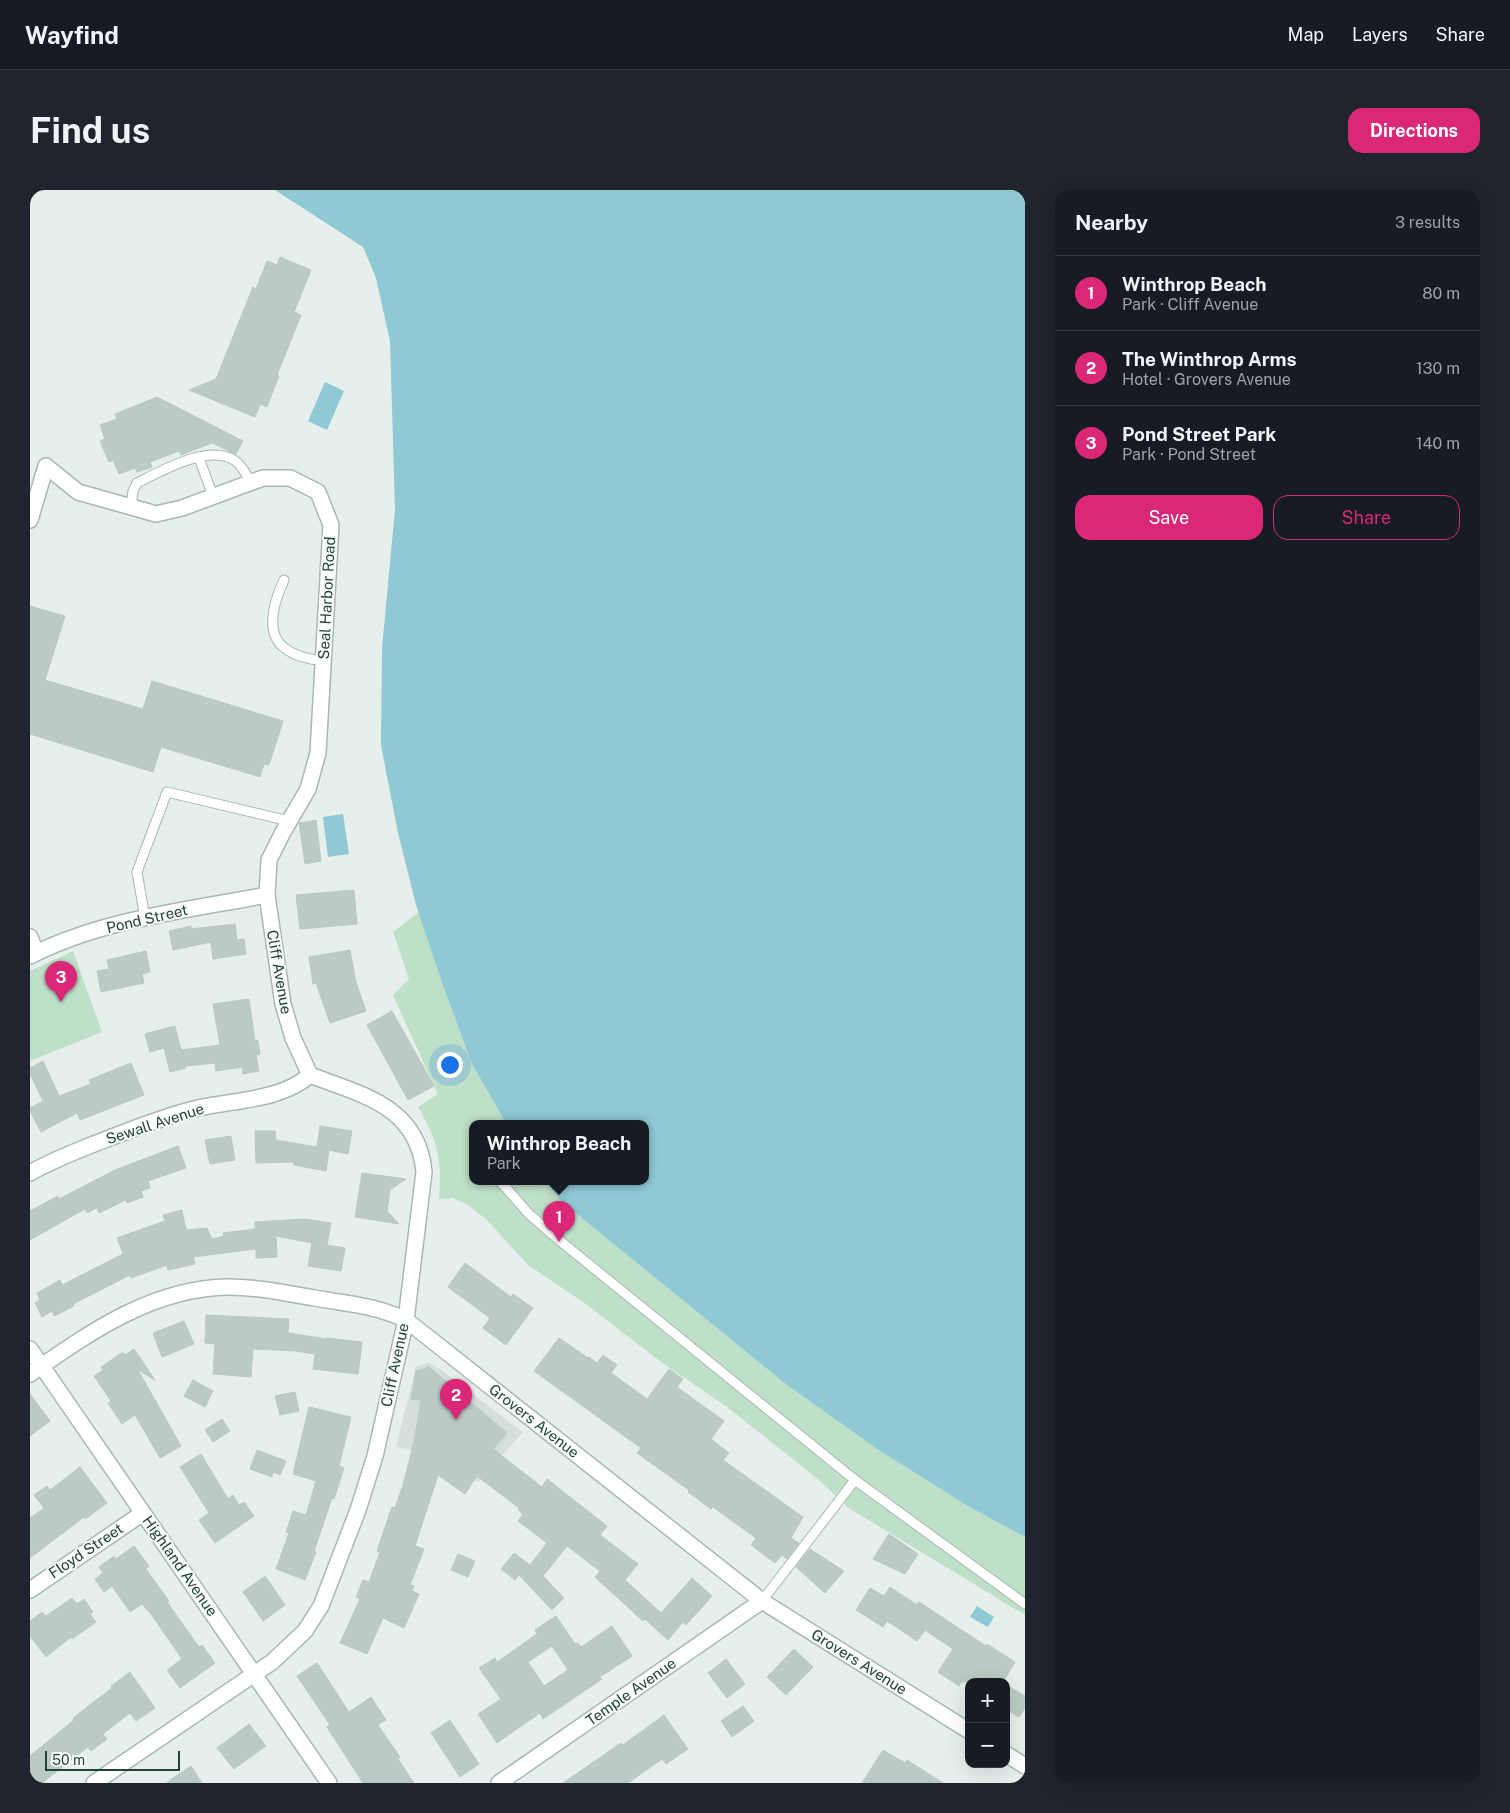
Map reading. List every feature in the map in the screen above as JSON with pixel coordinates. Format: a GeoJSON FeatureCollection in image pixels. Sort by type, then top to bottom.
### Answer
{"type":"FeatureCollection","features":[{"type":"Feature","properties":{"kind":"street","name":"Seal Harbor Road"},"geometry":{"type":"LineString","coordinates":[[30,520],[46,466],[78,492],[156,514],[182,508],[263,478],[290,478],[318,492],[331,525],[318,753],[308,789],[269,860],[267,895]]}},
{"type":"Feature","properties":{"kind":"street","name":"Pond Street"},"geometry":{"type":"LineString","coordinates":[[33,954],[83,934],[145,918],[267,895]]}},
{"type":"Feature","properties":{"kind":"street","name":"Cliff Avenue"},"geometry":{"type":"LineString","coordinates":[[94,1783],[272,1662],[305,1631],[321,1606],[358,1510],[369,1476],[406,1320],[424,1180],[423,1164],[419,1150],[402,1120],[382,1104],[310,1075],[293,1038],[283,1004],[267,895]]}},
{"type":"Feature","properties":{"kind":"street"},"geometry":{"type":"LineString","coordinates":[[30,937],[33,954]]}},
{"type":"Feature","properties":{"kind":"street","name":"Sewall Avenue"},"geometry":{"type":"LineString","coordinates":[[30,1173],[42,1166],[110,1138],[177,1114],[285,1091],[302,1082],[310,1075]]}},
{"type":"Feature","properties":{"kind":"street","name":"Grovers Avenue"},"geometry":{"type":"LineString","coordinates":[[36,1370],[100,1328],[135,1309],[172,1296],[207,1289],[239,1287],[386,1311],[406,1320],[762,1601],[965,1728]]}},
{"type":"Feature","properties":{"kind":"street","name":"Highland Avenue"},"geometry":{"type":"LineString","coordinates":[[30,1349],[36,1370],[143,1513],[329,1783]]}},
{"type":"Feature","properties":{"kind":"street","name":"Floyd Street"},"geometry":{"type":"LineString","coordinates":[[30,1590],[143,1513]]}},
{"type":"Feature","properties":{"kind":"street","name":"Temple Avenue"},"geometry":{"type":"LineString","coordinates":[[499,1783],[762,1601]]}},
{"type":"Feature","properties":{"kind":"street"},"geometry":{"type":"LineString","coordinates":[[1010,1757],[1025,1766]]}},
{"type":"Feature","properties":{"kind":"lane"},"geometry":{"type":"LineString","coordinates":[[131,507],[133,491],[137,483],[180,462],[199,458],[216,456],[234,460],[251,482]]}},
{"type":"Feature","properties":{"kind":"lane"},"geometry":{"type":"LineString","coordinates":[[199,458],[213,496]]}},
{"type":"Feature","properties":{"kind":"lane"},"geometry":{"type":"LineString","coordinates":[[284,580],[276,596],[272,631],[284,648],[303,658],[323,661]]}},
{"type":"Feature","properties":{"kind":"lane"},"geometry":{"type":"LineString","coordinates":[[145,918],[137,872],[167,792],[289,821]]}},
{"type":"Feature","properties":{"kind":"lane"},"geometry":{"type":"LineString","coordinates":[[504,1185],[529,1214],[559,1240],[855,1480],[1025,1604]]}},
{"type":"Feature","properties":{"kind":"lane"},"geometry":{"type":"LineString","coordinates":[[762,1601],[855,1480]]}},
{"type":"Feature","properties":{"kind":"shaded area"},"geometry":{"type":"Polygon","coordinates":[[[429,1363],[523,1432],[478,1482],[451,1456],[396,1447],[416,1367],[429,1363]]]}},
{"type":"Feature","properties":{"kind":"green space"},"geometry":{"type":"Polygon","coordinates":[[[419,912],[442,983],[472,1063],[504,1120],[469,1120],[469,1185],[548,1185],[562,1202],[787,1385],[877,1449],[971,1508],[1025,1537],[1025,1615],[847,1507],[818,1479],[727,1407],[657,1359],[586,1304],[528,1265],[486,1219],[466,1204],[453,1198],[439,1199],[440,1172],[437,1151],[430,1130],[418,1107],[438,1094],[393,995],[409,979],[393,932],[419,912]]]}},
{"type":"Feature","properties":{"kind":"green space"},"geometry":{"type":"Polygon","coordinates":[[[73,951],[102,1032],[30,1061],[30,971],[73,951]]]}},
{"type":"Feature","properties":{"kind":"water"},"geometry":{"type":"Polygon","coordinates":[[[275,190],[1025,190],[1025,1537],[971,1508],[877,1449],[787,1385],[562,1202],[548,1185],[649,1185],[649,1120],[504,1120],[472,1064],[416,905],[398,833],[381,745],[382,648],[395,509],[390,341],[376,278],[363,247],[275,190]]]}},
{"type":"Feature","properties":{"kind":"water"},"geometry":{"type":"Polygon","coordinates":[[[325,382],[344,391],[327,430],[308,421],[325,382]]]}},
{"type":"Feature","properties":{"kind":"water"},"geometry":{"type":"Polygon","coordinates":[[[343,814],[349,854],[328,857],[323,817],[343,814]]]}},
{"type":"Feature","properties":{"kind":"water"},"geometry":{"type":"Polygon","coordinates":[[[977,1606],[994,1617],[988,1627],[970,1617],[977,1606]]]}},
{"type":"Feature","properties":{"kind":"building"},"geometry":{"type":"Polygon","coordinates":[[[280,257],[311,270],[294,312],[301,315],[277,375],[279,376],[267,407],[260,404],[255,417],[189,390],[216,379],[253,287],[256,289],[267,261],[277,265],[280,257]]]}},
{"type":"Feature","properties":{"kind":"building"},"geometry":{"type":"Polygon","coordinates":[[[157,397],[243,441],[236,454],[212,443],[181,455],[179,451],[150,462],[152,467],[137,472],[135,468],[119,474],[113,460],[109,462],[100,441],[105,439],[100,425],[117,419],[115,414],[157,397]]]}},
{"type":"Feature","properties":{"kind":"building"},"geometry":{"type":"Polygon","coordinates":[[[30,606],[65,616],[45,680],[143,709],[152,681],[283,721],[269,765],[264,764],[260,777],[161,747],[153,772],[30,734],[30,606]]]}},
{"type":"Feature","properties":{"kind":"building"},"geometry":{"type":"Polygon","coordinates":[[[316,820],[321,861],[305,864],[299,823],[316,820]]]}},
{"type":"Feature","properties":{"kind":"building"},"geometry":{"type":"Polygon","coordinates":[[[354,890],[357,924],[300,929],[296,895],[354,890]]]}},
{"type":"Feature","properties":{"kind":"building"},"geometry":{"type":"Polygon","coordinates":[[[235,924],[237,940],[244,939],[246,954],[213,959],[211,942],[173,950],[169,931],[191,926],[191,929],[235,924]]]}},
{"type":"Feature","properties":{"kind":"building"},"geometry":{"type":"Polygon","coordinates":[[[350,950],[356,982],[366,1011],[330,1023],[316,983],[313,984],[309,957],[350,950]]]}},
{"type":"Feature","properties":{"kind":"building"},"geometry":{"type":"Polygon","coordinates":[[[146,951],[150,972],[142,974],[144,983],[101,992],[97,971],[109,969],[107,960],[146,951]]]}},
{"type":"Feature","properties":{"kind":"building"},"geometry":{"type":"Polygon","coordinates":[[[249,999],[255,1041],[258,1040],[260,1054],[256,1055],[259,1071],[243,1074],[242,1067],[216,1071],[215,1063],[185,1066],[186,1068],[170,1072],[164,1048],[150,1052],[145,1034],[175,1026],[181,1050],[220,1045],[213,1004],[249,999]]]}},
{"type":"Feature","properties":{"kind":"building"},"geometry":{"type":"Polygon","coordinates":[[[392,1011],[434,1086],[408,1100],[367,1025],[392,1011]]]}},
{"type":"Feature","properties":{"kind":"building"},"geometry":{"type":"Polygon","coordinates":[[[43,1061],[59,1096],[91,1084],[89,1080],[131,1063],[144,1095],[80,1120],[77,1113],[41,1132],[30,1111],[30,1108],[43,1101],[30,1074],[30,1068],[43,1061]]]}},
{"type":"Feature","properties":{"kind":"building"},"geometry":{"type":"Polygon","coordinates":[[[320,1126],[352,1131],[348,1154],[329,1150],[326,1171],[294,1165],[294,1162],[256,1163],[255,1131],[275,1131],[276,1140],[317,1147],[320,1126]]]}},
{"type":"Feature","properties":{"kind":"building"},"geometry":{"type":"Polygon","coordinates":[[[231,1136],[235,1160],[210,1164],[205,1140],[231,1136]]]}},
{"type":"Feature","properties":{"kind":"building"},"geometry":{"type":"Polygon","coordinates":[[[178,1146],[186,1168],[148,1181],[150,1188],[141,1191],[143,1197],[127,1203],[126,1200],[99,1213],[97,1208],[87,1213],[85,1209],[30,1240],[30,1211],[58,1196],[59,1199],[115,1170],[178,1146]]]}},
{"type":"Feature","properties":{"kind":"building"},"geometry":{"type":"Polygon","coordinates":[[[362,1173],[406,1179],[390,1190],[387,1211],[399,1224],[355,1217],[362,1173]]]}},
{"type":"Feature","properties":{"kind":"building"},"geometry":{"type":"Polygon","coordinates":[[[182,1210],[186,1230],[207,1228],[212,1239],[224,1236],[223,1233],[255,1229],[255,1222],[304,1219],[331,1223],[327,1245],[345,1248],[341,1271],[308,1266],[312,1243],[276,1236],[277,1257],[256,1258],[256,1249],[193,1257],[195,1264],[168,1270],[167,1265],[131,1278],[130,1275],[73,1304],[74,1306],[54,1316],[52,1311],[42,1317],[35,1303],[40,1300],[37,1293],[60,1280],[62,1285],[123,1254],[117,1238],[165,1221],[163,1215],[182,1210]]]}},
{"type":"Feature","properties":{"kind":"building"},"geometry":{"type":"Polygon","coordinates":[[[465,1263],[511,1297],[513,1294],[533,1308],[506,1345],[483,1328],[490,1318],[448,1287],[465,1263]]]}},
{"type":"Feature","properties":{"kind":"building"},"geometry":{"type":"Polygon","coordinates":[[[206,1315],[289,1319],[288,1333],[362,1342],[358,1374],[313,1369],[315,1354],[253,1349],[251,1377],[213,1374],[215,1344],[205,1343],[206,1315]]]}},
{"type":"Feature","properties":{"kind":"building"},"geometry":{"type":"Polygon","coordinates":[[[184,1321],[194,1344],[162,1357],[153,1333],[184,1321]]]}},
{"type":"Feature","properties":{"kind":"building"},"geometry":{"type":"Polygon","coordinates":[[[559,1338],[597,1363],[603,1355],[617,1365],[611,1373],[647,1399],[669,1369],[683,1379],[677,1387],[724,1421],[711,1439],[729,1453],[723,1460],[803,1517],[791,1538],[799,1543],[787,1559],[782,1555],[775,1563],[751,1545],[756,1538],[713,1507],[711,1509],[688,1492],[689,1490],[637,1453],[641,1448],[534,1371],[559,1338]]]}},
{"type":"Feature","properties":{"kind":"building"},"geometry":{"type":"Polygon","coordinates":[[[134,1349],[155,1380],[138,1370],[181,1446],[160,1458],[135,1415],[122,1424],[108,1403],[111,1401],[94,1376],[103,1370],[101,1367],[123,1352],[125,1355],[134,1349]]]}},
{"type":"Feature","properties":{"kind":"building"},"geometry":{"type":"Polygon","coordinates":[[[429,1367],[507,1433],[493,1449],[542,1487],[547,1479],[607,1526],[600,1535],[638,1564],[625,1580],[661,1613],[692,1578],[712,1596],[686,1625],[683,1622],[668,1640],[645,1619],[643,1621],[595,1577],[600,1571],[567,1546],[543,1576],[564,1598],[552,1610],[519,1575],[515,1580],[501,1569],[514,1553],[530,1565],[547,1543],[518,1521],[523,1514],[518,1510],[519,1508],[477,1476],[465,1494],[438,1475],[415,1546],[424,1549],[410,1585],[414,1586],[412,1591],[419,1594],[404,1628],[383,1618],[367,1654],[340,1643],[360,1599],[356,1597],[363,1580],[369,1582],[380,1552],[377,1551],[392,1507],[395,1508],[403,1485],[414,1442],[421,1400],[411,1399],[416,1371],[429,1367]]]}},
{"type":"Feature","properties":{"kind":"building"},"geometry":{"type":"Polygon","coordinates":[[[193,1380],[213,1391],[205,1407],[184,1396],[193,1380]]]}},
{"type":"Feature","properties":{"kind":"building"},"geometry":{"type":"Polygon","coordinates":[[[295,1392],[299,1411],[280,1415],[275,1396],[295,1392]]]}},
{"type":"Feature","properties":{"kind":"building"},"geometry":{"type":"Polygon","coordinates":[[[30,1394],[50,1421],[30,1436],[30,1394]]]}},
{"type":"Feature","properties":{"kind":"building"},"geometry":{"type":"Polygon","coordinates":[[[309,1407],[351,1417],[339,1466],[344,1468],[305,1580],[276,1569],[289,1533],[286,1532],[293,1511],[306,1515],[316,1481],[293,1474],[309,1407]]]}},
{"type":"Feature","properties":{"kind":"building"},"geometry":{"type":"Polygon","coordinates":[[[222,1419],[230,1431],[213,1442],[205,1430],[222,1419]]]}},
{"type":"Feature","properties":{"kind":"building"},"geometry":{"type":"Polygon","coordinates":[[[257,1450],[286,1461],[280,1475],[273,1472],[272,1477],[250,1469],[257,1450]]]}},
{"type":"Feature","properties":{"kind":"building"},"geometry":{"type":"Polygon","coordinates":[[[201,1454],[228,1499],[233,1495],[239,1505],[244,1502],[254,1516],[215,1543],[199,1520],[209,1513],[180,1467],[201,1454]]]}},
{"type":"Feature","properties":{"kind":"building"},"geometry":{"type":"Polygon","coordinates":[[[80,1467],[107,1503],[85,1519],[84,1517],[30,1558],[30,1518],[44,1508],[34,1495],[47,1486],[50,1490],[80,1467]]]}},
{"type":"Feature","properties":{"kind":"building"},"geometry":{"type":"Polygon","coordinates":[[[889,1534],[918,1554],[905,1574],[873,1559],[889,1534]]]}},
{"type":"Feature","properties":{"kind":"building"},"geometry":{"type":"Polygon","coordinates":[[[134,1546],[149,1566],[146,1569],[169,1601],[167,1602],[199,1647],[202,1645],[215,1663],[180,1688],[167,1670],[182,1659],[151,1614],[142,1604],[130,1612],[112,1586],[104,1592],[95,1579],[103,1573],[99,1567],[114,1556],[116,1559],[134,1546]]]}},
{"type":"Feature","properties":{"kind":"building"},"geometry":{"type":"Polygon","coordinates":[[[810,1549],[844,1571],[825,1593],[796,1567],[810,1549]]]}},
{"type":"Feature","properties":{"kind":"building"},"geometry":{"type":"Polygon","coordinates":[[[458,1554],[475,1561],[468,1577],[451,1570],[458,1554]]]}},
{"type":"Feature","properties":{"kind":"building"},"geometry":{"type":"Polygon","coordinates":[[[265,1576],[285,1605],[263,1621],[243,1592],[265,1576]]]}},
{"type":"Feature","properties":{"kind":"building"},"geometry":{"type":"Polygon","coordinates":[[[890,1587],[917,1605],[919,1602],[986,1646],[987,1644],[1015,1662],[1005,1678],[965,1678],[965,1682],[961,1682],[959,1686],[938,1672],[953,1649],[925,1630],[917,1641],[887,1621],[883,1627],[856,1610],[870,1588],[884,1596],[890,1587]]]}},
{"type":"Feature","properties":{"kind":"building"},"geometry":{"type":"Polygon","coordinates":[[[72,1598],[77,1604],[84,1599],[93,1612],[90,1614],[96,1622],[72,1639],[71,1637],[46,1657],[30,1636],[30,1621],[42,1612],[46,1616],[72,1598]]]}},
{"type":"Feature","properties":{"kind":"building"},"geometry":{"type":"Polygon","coordinates":[[[556,1616],[575,1644],[578,1643],[581,1647],[612,1626],[632,1656],[543,1719],[540,1713],[497,1743],[478,1714],[501,1699],[479,1668],[495,1658],[497,1662],[537,1634],[535,1630],[556,1616]],[[552,1646],[528,1662],[544,1686],[568,1670],[552,1646]]]}},
{"type":"Feature","properties":{"kind":"building"},"geometry":{"type":"Polygon","coordinates":[[[794,1649],[813,1667],[786,1695],[767,1677],[794,1649]]]}},
{"type":"Feature","properties":{"kind":"building"},"geometry":{"type":"Polygon","coordinates":[[[726,1659],[745,1684],[727,1698],[708,1673],[726,1659]]]}},
{"type":"Feature","properties":{"kind":"building"},"geometry":{"type":"Polygon","coordinates":[[[317,1663],[349,1712],[371,1697],[386,1720],[378,1725],[400,1757],[398,1759],[414,1783],[363,1783],[327,1727],[330,1725],[297,1676],[317,1663]]]}},
{"type":"Feature","properties":{"kind":"building"},"geometry":{"type":"Polygon","coordinates":[[[130,1672],[155,1708],[136,1721],[130,1713],[103,1734],[107,1739],[91,1751],[88,1747],[42,1783],[30,1783],[30,1756],[74,1720],[73,1718],[112,1688],[111,1686],[130,1672]]]}},
{"type":"Feature","properties":{"kind":"building"},"geometry":{"type":"Polygon","coordinates":[[[1010,1687],[1025,1696],[1025,1708],[1019,1717],[1010,1711],[1010,1687]]]}},
{"type":"Feature","properties":{"kind":"building"},"geometry":{"type":"Polygon","coordinates":[[[743,1706],[754,1721],[732,1737],[721,1721],[743,1706]]]}},
{"type":"Feature","properties":{"kind":"building"},"geometry":{"type":"Polygon","coordinates":[[[664,1715],[688,1749],[666,1764],[662,1759],[628,1783],[563,1783],[621,1743],[623,1745],[664,1715]]]}},
{"type":"Feature","properties":{"kind":"building"},"geometry":{"type":"Polygon","coordinates":[[[450,1720],[479,1764],[460,1777],[431,1733],[450,1720]]]}},
{"type":"Feature","properties":{"kind":"building"},"geometry":{"type":"Polygon","coordinates":[[[249,1724],[266,1746],[234,1769],[217,1748],[249,1724]]]}},
{"type":"Feature","properties":{"kind":"building"},"geometry":{"type":"Polygon","coordinates":[[[883,1750],[905,1763],[907,1760],[943,1783],[862,1783],[883,1750]]]}},
{"type":"Feature","properties":{"kind":"building"},"geometry":{"type":"Polygon","coordinates":[[[191,1766],[202,1783],[166,1783],[191,1766]]]}},
{"type":"Feature","properties":{"kind":"place","name":"Pond Street Park"},"geometry":{"type":"Point","coordinates":[61,1002]}},
{"type":"Feature","properties":{"kind":"place","name":"Winthrop Beach"},"geometry":{"type":"Point","coordinates":[559,1242]}},
{"type":"Feature","properties":{"kind":"place","name":"The Winthrop Arms"},"geometry":{"type":"Point","coordinates":[456,1420]}}]}
